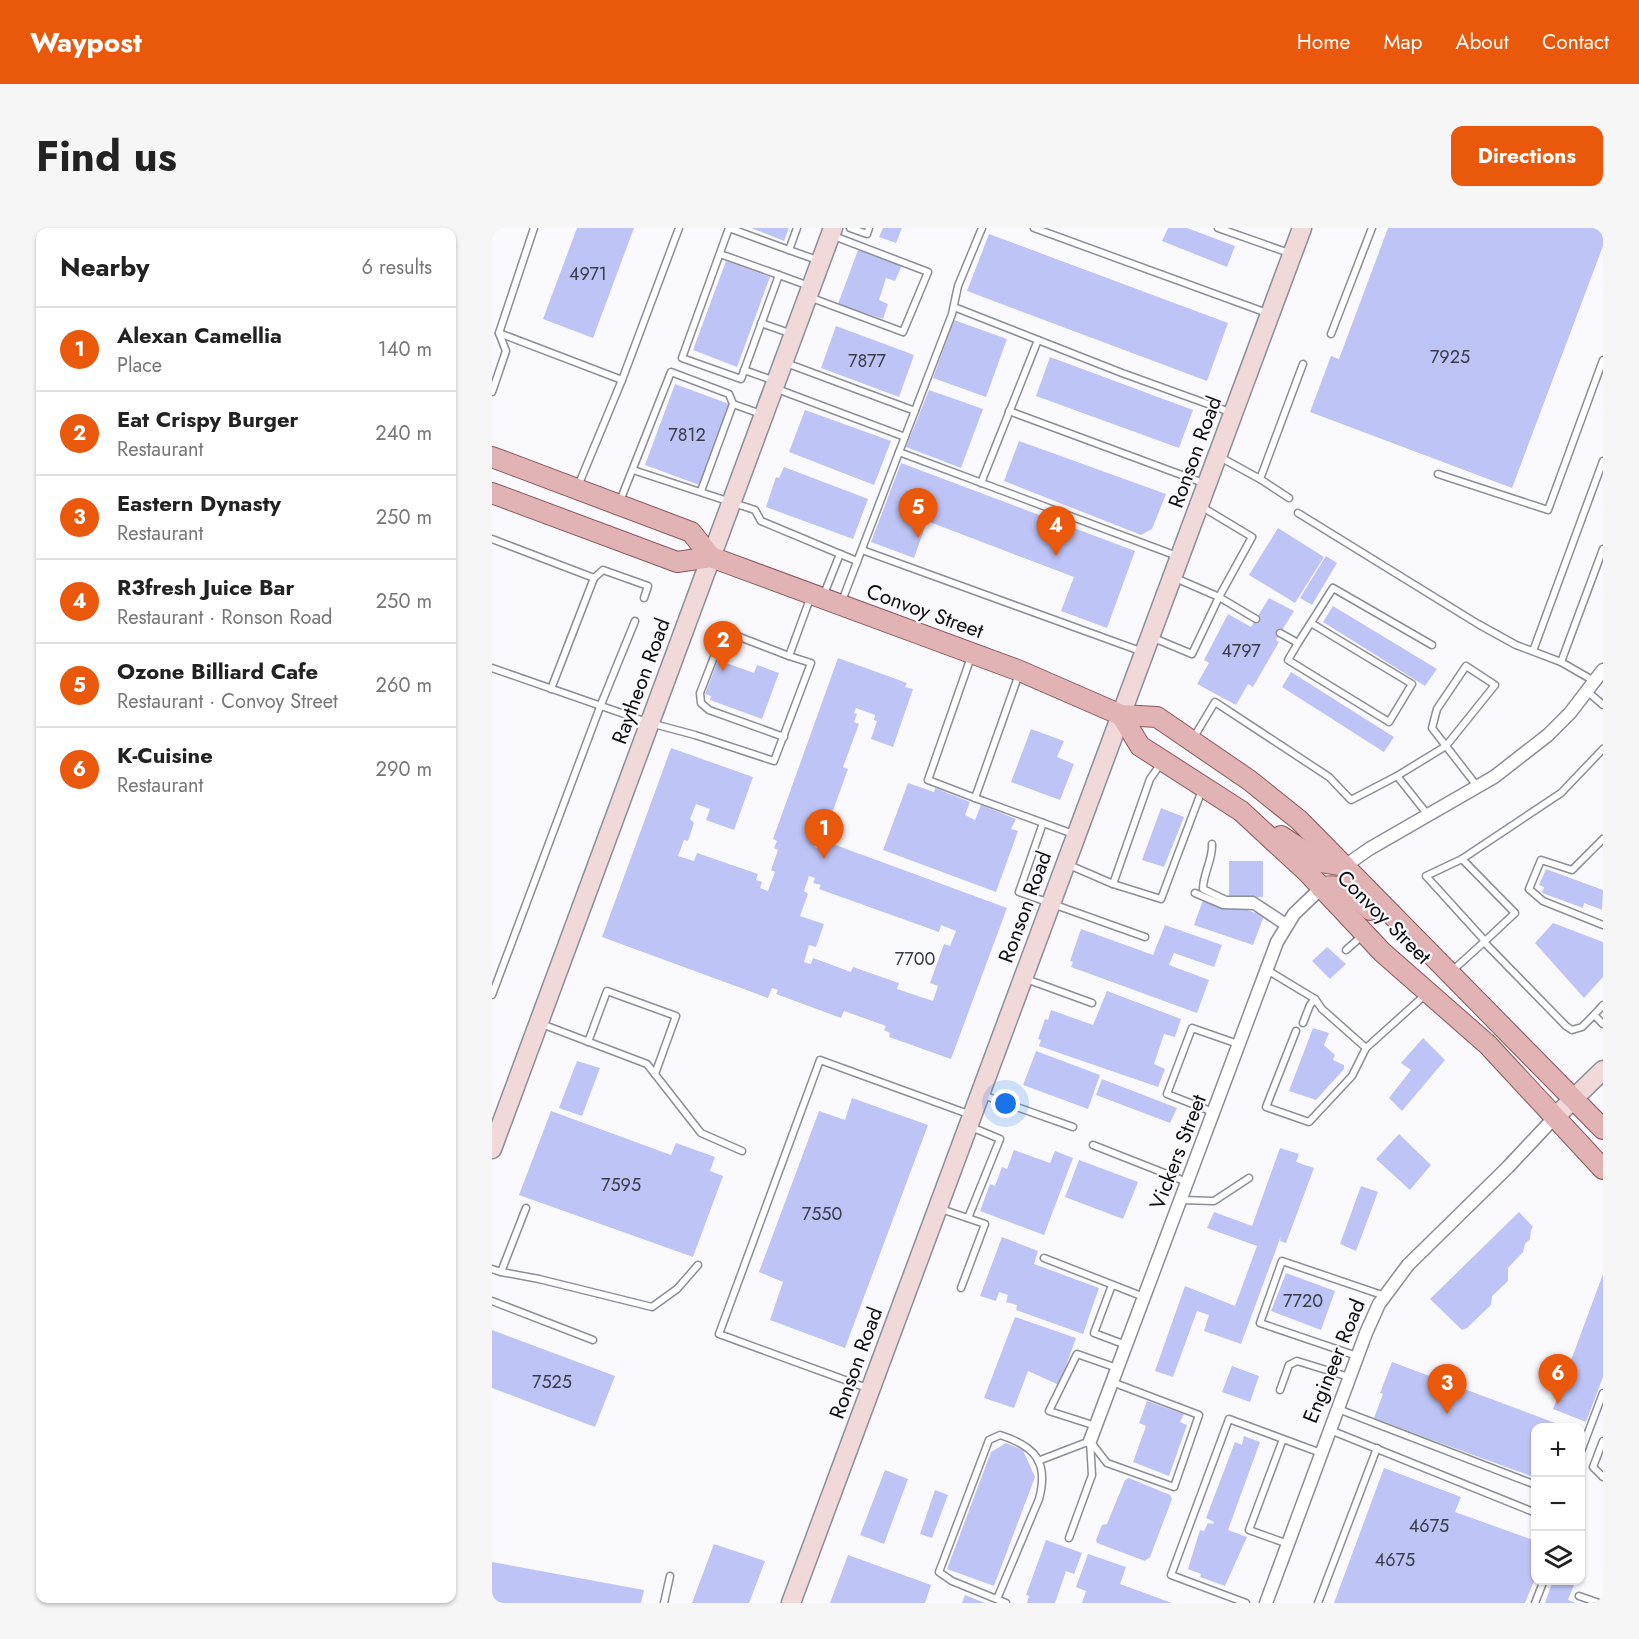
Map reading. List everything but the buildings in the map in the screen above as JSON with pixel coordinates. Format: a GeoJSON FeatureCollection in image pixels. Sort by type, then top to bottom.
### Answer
{"type":"FeatureCollection","features":[{"type":"Feature","properties":{"kind":"main road"},"geometry":{"type":"LineString","coordinates":[[492,457],[691,532],[711,557]]}},
{"type":"Feature","properties":{"kind":"main road","name":"Convoy Street"},"geometry":{"type":"LineString","coordinates":[[492,493],[677,562],[711,557],[1020,671],[1120,716],[1157,717],[1271,796],[1299,820],[1603,1129]]}},
{"type":"Feature","properties":{"kind":"main road","name":"Convoy Street"},"geometry":{"type":"LineString","coordinates":[[1120,716],[1140,747],[1241,811],[1307,872],[1382,952],[1488,1045],[1603,1169]]}},
{"type":"Feature","properties":{"kind":"main road"},"geometry":{"type":"LineString","coordinates":[[1241,811],[1320,862],[1345,866]]}},
{"type":"Feature","properties":{"kind":"main road"},"geometry":{"type":"LineString","coordinates":[[1321,888],[1330,885],[1345,889],[1359,899],[1405,947],[1426,950]]}},
{"type":"Feature","properties":{"kind":"street","name":"Ronson Road"},"geometry":{"type":"LineString","coordinates":[[790,1603],[1302,228]]}},
{"type":"Feature","properties":{"kind":"street","name":"Raytheon Road"},"geometry":{"type":"LineString","coordinates":[[492,1149],[832,231]]}},
{"type":"Feature","properties":{"kind":"street"},"geometry":{"type":"LineString","coordinates":[[1345,866],[1494,777],[1548,735],[1570,713],[1603,670]]}},
{"type":"Feature","properties":{"kind":"street","name":"Vickers Street"},"geometry":{"type":"LineString","coordinates":[[1090,1441],[1267,970],[1294,914],[1321,888]]}},
{"type":"Feature","properties":{"kind":"street","name":"Engineer Road"},"geometry":{"type":"LineString","coordinates":[[1266,1603],[1367,1329],[1379,1304],[1408,1265],[1603,1070]]}},
{"type":"Feature","properties":{"kind":"lane"},"geometry":{"type":"LineString","coordinates":[[492,392],[506,351],[499,333],[534,228]]}},
{"type":"Feature","properties":{"kind":"lane"},"geometry":{"type":"LineString","coordinates":[[576,489],[622,380],[679,228]]}},
{"type":"Feature","properties":{"kind":"lane"},"geometry":{"type":"LineString","coordinates":[[778,275],[741,380],[682,358],[729,228],[821,261]]}},
{"type":"Feature","properties":{"kind":"lane"},"geometry":{"type":"LineString","coordinates":[[789,250],[797,228]]}},
{"type":"Feature","properties":{"kind":"lane"},"geometry":{"type":"LineString","coordinates":[[850,228],[867,234],[869,228]]}},
{"type":"Feature","properties":{"kind":"lane"},"geometry":{"type":"LineString","coordinates":[[789,656],[825,599],[857,561],[954,307],[958,286],[982,228]]}},
{"type":"Feature","properties":{"kind":"lane"},"geometry":{"type":"LineString","coordinates":[[1034,228],[1270,314]]}},
{"type":"Feature","properties":{"kind":"lane"},"geometry":{"type":"LineString","coordinates":[[1218,228],[1293,254]]}},
{"type":"Feature","properties":{"kind":"lane"},"geometry":{"type":"LineString","coordinates":[[1331,334],[1372,228]]}},
{"type":"Feature","properties":{"kind":"lane"},"geometry":{"type":"LineString","coordinates":[[720,254],[778,275],[809,292],[903,332],[928,272],[832,231]]}},
{"type":"Feature","properties":{"kind":"lane"},"geometry":{"type":"LineString","coordinates":[[954,307],[1233,413]]}},
{"type":"Feature","properties":{"kind":"lane"},"geometry":{"type":"LineString","coordinates":[[761,323],[793,335]]}},
{"type":"Feature","properties":{"kind":"lane"},"geometry":{"type":"LineString","coordinates":[[499,333],[622,380]]}},
{"type":"Feature","properties":{"kind":"lane"},"geometry":{"type":"LineString","coordinates":[[981,483],[1038,340]]}},
{"type":"Feature","properties":{"kind":"lane"},"geometry":{"type":"LineString","coordinates":[[1438,474],[1548,510],[1603,360]]}},
{"type":"Feature","properties":{"kind":"lane"},"geometry":{"type":"LineString","coordinates":[[783,362],[915,411]]}},
{"type":"Feature","properties":{"kind":"lane"},"geometry":{"type":"LineString","coordinates":[[1260,479],[1302,364]]}},
{"type":"Feature","properties":{"kind":"lane"},"geometry":{"type":"LineString","coordinates":[[744,370],[775,385],[905,437]]}},
{"type":"Feature","properties":{"kind":"lane"},"geometry":{"type":"LineString","coordinates":[[618,505],[671,372],[729,394],[733,405],[700,491]]}},
{"type":"Feature","properties":{"kind":"lane"},"geometry":{"type":"LineString","coordinates":[[733,405],[764,415]]}},
{"type":"Feature","properties":{"kind":"lane"},"geometry":{"type":"LineString","coordinates":[[1009,411],[1207,485]]}},
{"type":"Feature","properties":{"kind":"lane"},"geometry":{"type":"LineString","coordinates":[[899,452],[1180,557]]}},
{"type":"Feature","properties":{"kind":"lane"},"geometry":{"type":"LineString","coordinates":[[1218,456],[1289,498]]}},
{"type":"Feature","properties":{"kind":"lane"},"geometry":{"type":"LineString","coordinates":[[1533,651],[1603,461]]}},
{"type":"Feature","properties":{"kind":"lane"},"geometry":{"type":"LineString","coordinates":[[633,470],[755,510],[761,521],[857,561]]}},
{"type":"Feature","properties":{"kind":"lane"},"geometry":{"type":"LineString","coordinates":[[861,550],[1147,645],[1192,654],[1219,597],[1252,537],[1199,505]]}},
{"type":"Feature","properties":{"kind":"lane"},"geometry":{"type":"LineString","coordinates":[[1298,513],[1478,624],[1516,645],[1570,665],[1591,686],[1603,705]]}},
{"type":"Feature","properties":{"kind":"lane"},"geometry":{"type":"LineString","coordinates":[[492,539],[594,578]]}},
{"type":"Feature","properties":{"kind":"lane"},"geometry":{"type":"LineString","coordinates":[[1561,662],[1603,549]]}},
{"type":"Feature","properties":{"kind":"lane"},"geometry":{"type":"LineString","coordinates":[[825,599],[840,554]]}},
{"type":"Feature","properties":{"kind":"lane"},"geometry":{"type":"LineString","coordinates":[[551,689],[594,578],[603,570],[648,586],[644,598]]}},
{"type":"Feature","properties":{"kind":"lane"},"geometry":{"type":"LineString","coordinates":[[1173,576],[1219,597],[1256,619]]}},
{"type":"Feature","properties":{"kind":"lane"},"geometry":{"type":"LineString","coordinates":[[1311,623],[1412,684],[1389,722],[1288,660],[1311,623],[1334,588],[1432,645]]}},
{"type":"Feature","properties":{"kind":"lane"},"geometry":{"type":"LineString","coordinates":[[492,995],[600,706],[635,621]]}},
{"type":"Feature","properties":{"kind":"lane"},"geometry":{"type":"LineString","coordinates":[[492,668],[650,723],[774,761],[784,736],[811,663],[724,631],[702,683],[701,703],[709,710],[784,736]]}},
{"type":"Feature","properties":{"kind":"lane"},"geometry":{"type":"LineString","coordinates":[[1280,633],[1298,644]]}},
{"type":"Feature","properties":{"kind":"lane"},"geometry":{"type":"LineString","coordinates":[[972,654],[928,780],[1076,835]]}},
{"type":"Feature","properties":{"kind":"lane"},"geometry":{"type":"LineString","coordinates":[[1192,741],[1215,702],[1329,777],[1351,800],[1397,776],[1446,746],[1494,685],[1466,666],[1437,709],[1432,728],[1446,746],[1477,786]]}},
{"type":"Feature","properties":{"kind":"lane"},"geometry":{"type":"LineString","coordinates":[[975,798],[1020,671]]}},
{"type":"Feature","properties":{"kind":"lane"},"geometry":{"type":"LineString","coordinates":[[1603,749],[1561,793],[1462,860],[1426,876],[1484,941],[1566,1026],[1572,1030],[1582,1027],[1603,1005]]}},
{"type":"Feature","properties":{"kind":"lane"},"geometry":{"type":"LineString","coordinates":[[1113,884],[1150,778],[1162,760]]}},
{"type":"Feature","properties":{"kind":"lane"},"geometry":{"type":"LineString","coordinates":[[1397,776],[1428,815]]}},
{"type":"Feature","properties":{"kind":"lane"},"geometry":{"type":"LineString","coordinates":[[1066,863],[1113,884],[1161,899],[1204,787]]}},
{"type":"Feature","properties":{"kind":"lane"},"geometry":{"type":"LineString","coordinates":[[1043,823],[1019,892],[1145,937]]}},
{"type":"Feature","properties":{"kind":"lane"},"geometry":{"type":"LineString","coordinates":[[1603,839],[1572,870],[1541,860],[1529,889],[1543,901],[1603,924]]}},
{"type":"Feature","properties":{"kind":"lane"},"geometry":{"type":"LineString","coordinates":[[1212,844],[1213,854],[1203,889],[1226,900],[1253,900],[1287,925]]}},
{"type":"Feature","properties":{"kind":"lane"},"geometry":{"type":"LineString","coordinates":[[1449,974],[1515,913],[1462,860]]}},
{"type":"Feature","properties":{"kind":"lane"},"geometry":{"type":"LineString","coordinates":[[1195,893],[1223,904],[1254,906],[1287,925]]}},
{"type":"Feature","properties":{"kind":"lane"},"geometry":{"type":"LineString","coordinates":[[1346,950],[1364,933]]}},
{"type":"Feature","properties":{"kind":"lane"},"geometry":{"type":"LineString","coordinates":[[1267,970],[1314,999],[1366,1048]]}},
{"type":"Feature","properties":{"kind":"lane"},"geometry":{"type":"LineString","coordinates":[[1023,978],[1092,1003]]}},
{"type":"Feature","properties":{"kind":"lane"},"geometry":{"type":"LineString","coordinates":[[588,1042],[607,991],[676,1016],[655,1074]]}},
{"type":"Feature","properties":{"kind":"lane"},"geometry":{"type":"LineString","coordinates":[[1296,1031],[1266,1107],[1309,1122],[1352,1076],[1366,1048],[1427,993]]}},
{"type":"Feature","properties":{"kind":"lane"},"geometry":{"type":"LineString","coordinates":[[1303,1023],[1314,999]]}},
{"type":"Feature","properties":{"kind":"lane"},"geometry":{"type":"LineString","coordinates":[[1594,1015],[1603,1024]]}},
{"type":"Feature","properties":{"kind":"lane"},"geometry":{"type":"LineString","coordinates":[[539,1023],[647,1064],[701,1133],[741,1151]]}},
{"type":"Feature","properties":{"kind":"lane"},"geometry":{"type":"LineString","coordinates":[[1213,1112],[1167,1094],[1192,1028],[1239,1044]]}},
{"type":"Feature","properties":{"kind":"lane"},"geometry":{"type":"LineString","coordinates":[[870,1389],[719,1334],[820,1060],[970,1121],[1000,1139],[968,1218]]}},
{"type":"Feature","properties":{"kind":"lane"},"geometry":{"type":"LineString","coordinates":[[980,1094],[1073,1127]]}},
{"type":"Feature","properties":{"kind":"lane"},"geometry":{"type":"LineString","coordinates":[[1093,1145],[1187,1182]]}},
{"type":"Feature","properties":{"kind":"lane"},"geometry":{"type":"LineString","coordinates":[[1180,1200],[1214,1201],[1249,1178]]}},
{"type":"Feature","properties":{"kind":"lane"},"geometry":{"type":"LineString","coordinates":[[938,1207],[985,1224],[961,1288]]}},
{"type":"Feature","properties":{"kind":"lane"},"geometry":{"type":"LineString","coordinates":[[501,1272],[525,1208]]}},
{"type":"Feature","properties":{"kind":"lane"},"geometry":{"type":"LineString","coordinates":[[1044,1258],[1144,1297]]}},
{"type":"Feature","properties":{"kind":"lane"},"geometry":{"type":"LineString","coordinates":[[1357,1356],[1260,1323],[1282,1261],[1386,1296]]}},
{"type":"Feature","properties":{"kind":"lane"},"geometry":{"type":"LineString","coordinates":[[492,1269],[652,1307],[677,1289],[698,1265]]}},
{"type":"Feature","properties":{"kind":"lane"},"geometry":{"type":"LineString","coordinates":[[1112,1285],[1094,1333],[1126,1345]]}},
{"type":"Feature","properties":{"kind":"lane"},"geometry":{"type":"LineString","coordinates":[[492,1301],[593,1340]]}},
{"type":"Feature","properties":{"kind":"lane"},"geometry":{"type":"LineString","coordinates":[[1096,1426],[1050,1411],[1077,1354],[1118,1368]]}},
{"type":"Feature","properties":{"kind":"lane"},"geometry":{"type":"LineString","coordinates":[[1280,1390],[1289,1365],[1297,1361],[1349,1377]]}},
{"type":"Feature","properties":{"kind":"lane"},"geometry":{"type":"LineString","coordinates":[[1090,1441],[1107,1463],[1174,1487],[1199,1415],[1112,1382]]}},
{"type":"Feature","properties":{"kind":"lane"},"geometry":{"type":"LineString","coordinates":[[1585,1443],[1603,1392]]}},
{"type":"Feature","properties":{"kind":"lane"},"geometry":{"type":"LineString","coordinates":[[1338,1408],[1531,1483]]}},
{"type":"Feature","properties":{"kind":"lane"},"geometry":{"type":"LineString","coordinates":[[1246,1603],[1171,1575],[1228,1419],[1321,1453]]}},
{"type":"Feature","properties":{"kind":"lane"},"geometry":{"type":"LineString","coordinates":[[1330,1430],[1531,1511]]}},
{"type":"Feature","properties":{"kind":"lane"},"geometry":{"type":"LineString","coordinates":[[997,1599],[1043,1485],[1041,1468],[1033,1451],[1017,1441],[1000,1435],[989,1440],[939,1572],[952,1581],[1005,1603]]}},
{"type":"Feature","properties":{"kind":"lane"},"geometry":{"type":"LineString","coordinates":[[1283,1439],[1249,1530],[1288,1544]]}},
{"type":"Feature","properties":{"kind":"lane"},"geometry":{"type":"LineString","coordinates":[[1038,1461],[1090,1441]]}},
{"type":"Feature","properties":{"kind":"lane"},"geometry":{"type":"LineString","coordinates":[[1069,1538],[1092,1475],[1090,1441]]}},
{"type":"Feature","properties":{"kind":"lane"},"geometry":{"type":"LineString","coordinates":[[1603,1441],[1593,1467],[1603,1477]]}},
{"type":"Feature","properties":{"kind":"lane"},"geometry":{"type":"LineString","coordinates":[[1318,1603],[1377,1448]]}},
{"type":"Feature","properties":{"kind":"lane"},"geometry":{"type":"LineString","coordinates":[[664,1603],[669,1576]]}},
{"type":"Feature","properties":{"kind":"lane"},"geometry":{"type":"LineString","coordinates":[[1535,1603],[1542,1585]]}},
{"type":"Feature","properties":{"kind":"lane"},"geometry":{"type":"LineString","coordinates":[[1579,1596],[1599,1603]]}},
{"type":"Feature","properties":{"kind":"place","name":"Ozone Billiard Cafe"},"geometry":{"type":"Point","coordinates":[918,538]}},
{"type":"Feature","properties":{"kind":"place","name":"R3fresh Juice Bar"},"geometry":{"type":"Point","coordinates":[1056,556]}},
{"type":"Feature","properties":{"kind":"place","name":"Eat Crispy Burger"},"geometry":{"type":"Point","coordinates":[723,671]}},
{"type":"Feature","properties":{"kind":"place","name":"Alexan Camellia"},"geometry":{"type":"Point","coordinates":[824,859]}},
{"type":"Feature","properties":{"kind":"place","name":"K-Cuisine"},"geometry":{"type":"Point","coordinates":[1558,1404]}},
{"type":"Feature","properties":{"kind":"place","name":"Eastern Dynasty"},"geometry":{"type":"Point","coordinates":[1447,1414]}}]}
